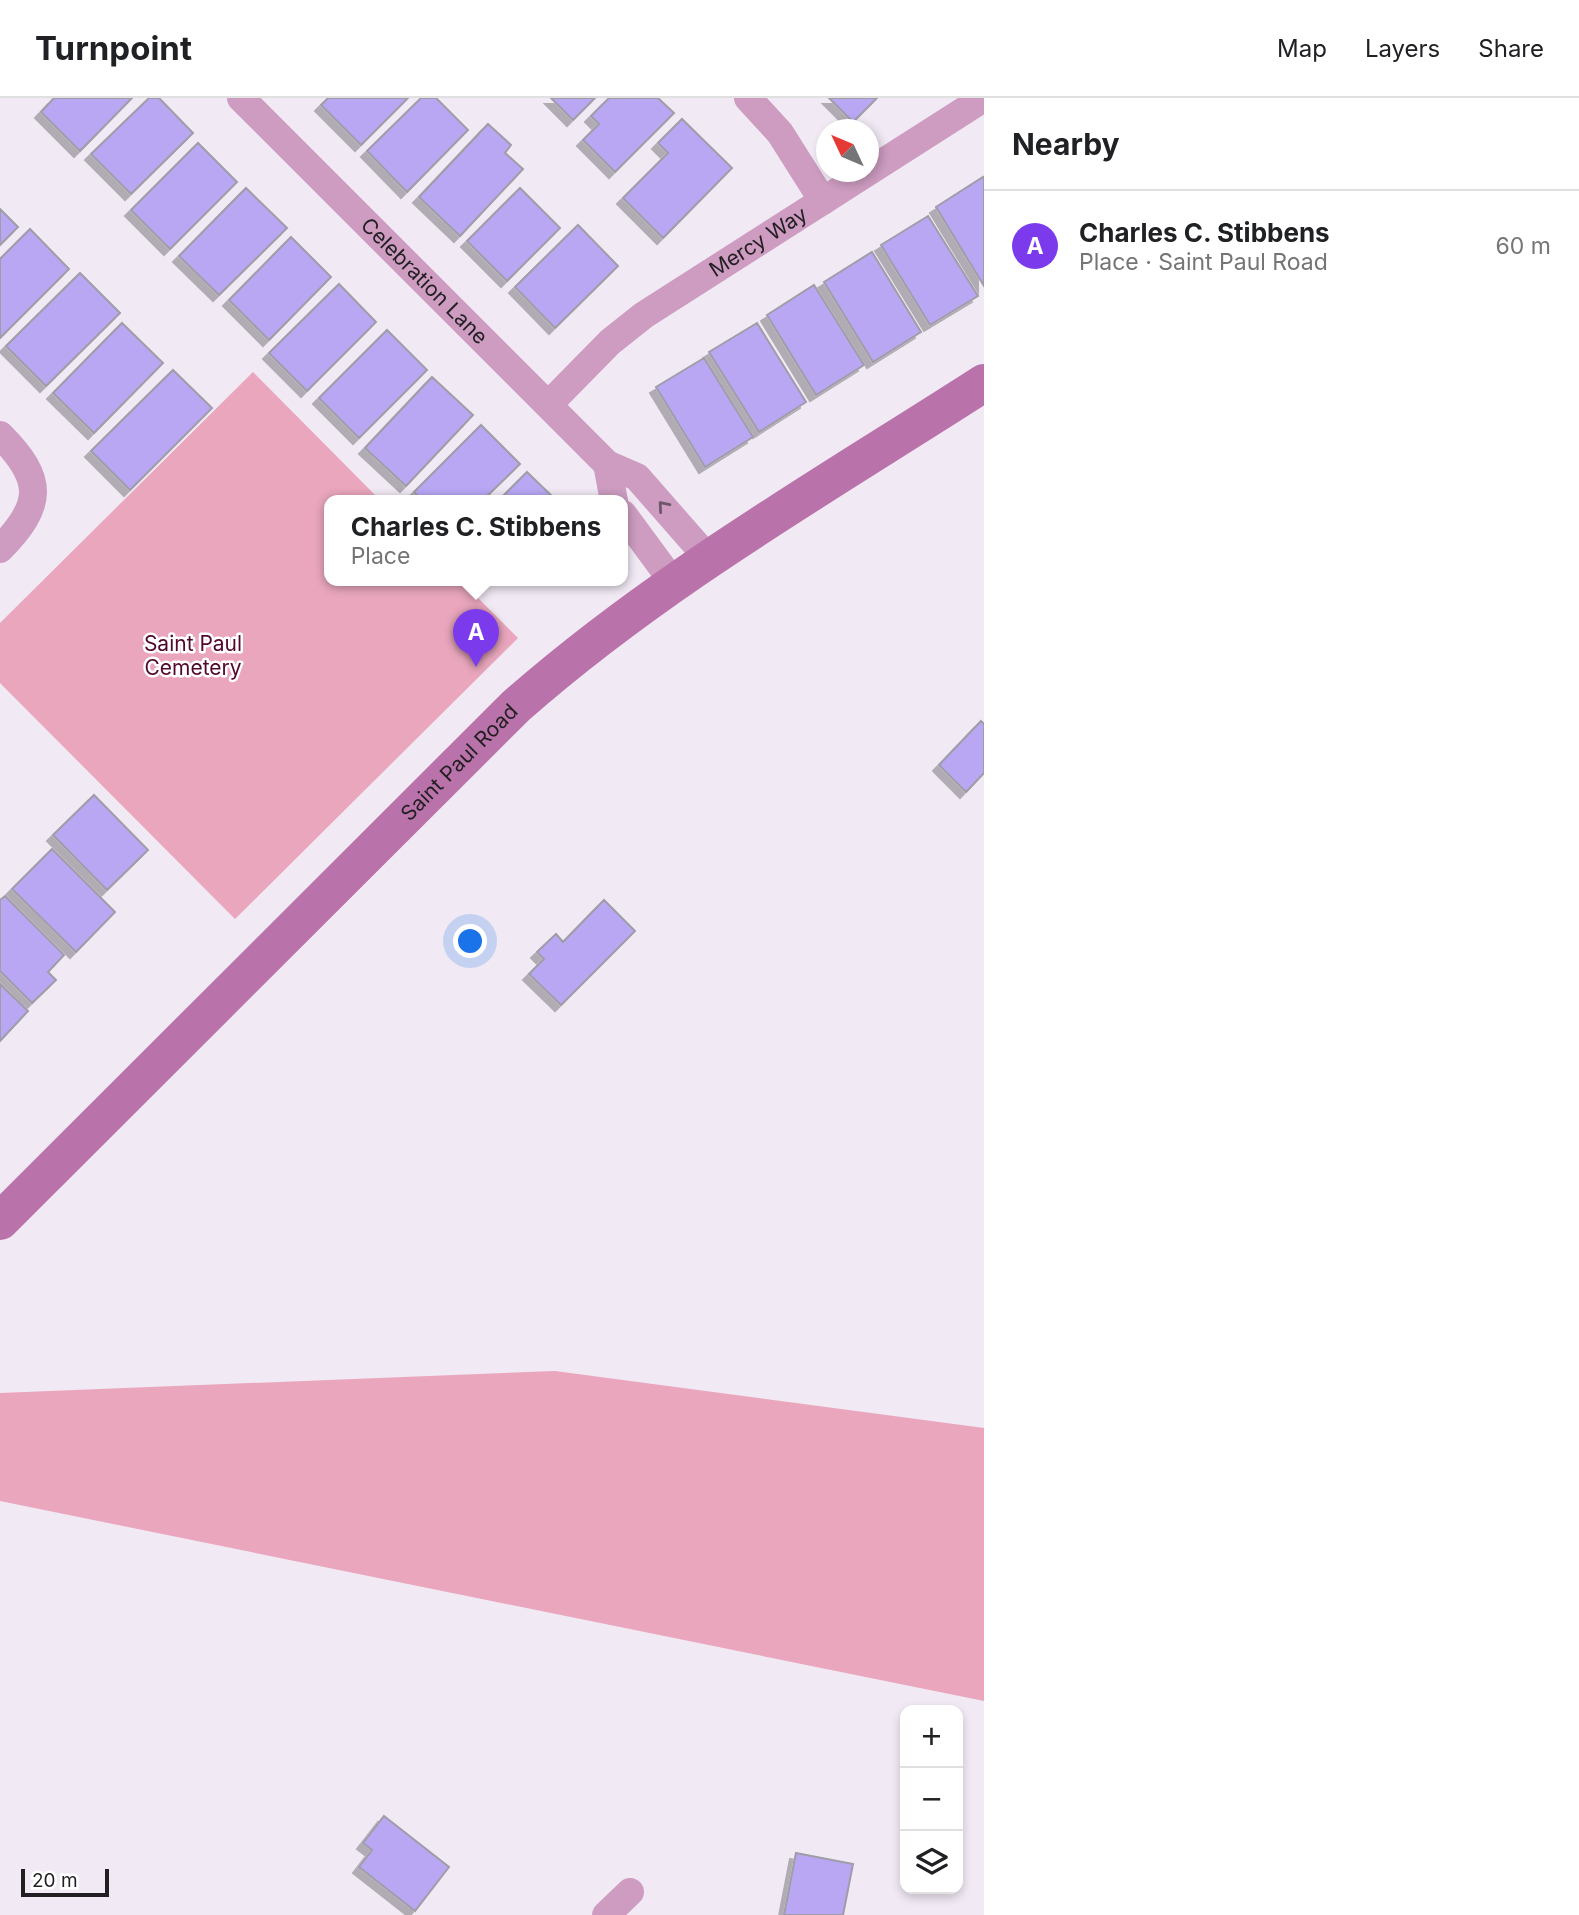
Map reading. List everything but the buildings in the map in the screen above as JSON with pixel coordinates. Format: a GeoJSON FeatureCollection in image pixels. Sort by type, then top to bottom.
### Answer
{"type":"FeatureCollection","features":[{"type":"Feature","properties":{"kind":"street","name":"Celebration Lane"},"geometry":{"type":"LineString","coordinates":[[241,98],[607,464],[637,477],[708,558]]}},
{"type":"Feature","properties":{"kind":"street"},"geometry":{"type":"LineString","coordinates":[[748,98],[780,133],[822,201]]}},
{"type":"Feature","properties":{"kind":"street","name":"Mercy Way"},"geometry":{"type":"LineString","coordinates":[[549,404],[610,342],[644,315],[984,98]]}},
{"type":"Feature","properties":{"kind":"street","name":"Saint Paul Road"},"geometry":{"type":"LineString","coordinates":[[0,1221],[516,706],[594,639],[708,558],[984,383]]}},
{"type":"Feature","properties":{"kind":"street"},"geometry":{"type":"LineString","coordinates":[[0,435],[24,461],[31,478],[33,496],[29,514],[20,530],[0,549]]}},
{"type":"Feature","properties":{"kind":"street"},"geometry":{"type":"LineString","coordinates":[[607,464],[613,495]]}},
{"type":"Feature","properties":{"kind":"street"},"geometry":{"type":"LineString","coordinates":[[628,521],[673,582]]}},
{"type":"Feature","properties":{"kind":"street"},"geometry":{"type":"LineString","coordinates":[[606,1915],[630,1892]]}},
{"type":"Feature","properties":{"kind":"green space","name":"Saint Paul Cemetery"},"geometry":{"type":"Polygon","coordinates":[[[253,372],[375,495],[324,495],[324,586],[466,586],[518,638],[235,919],[0,683],[0,623],[253,372]]]}},
{"type":"Feature","properties":{"kind":"green space"},"geometry":{"type":"Polygon","coordinates":[[[555,1371],[984,1428],[984,1701],[0,1501],[0,1393],[555,1371]]]}},
{"type":"Feature","properties":{"kind":"place","name":"Charles C. Stibbens"},"geometry":{"type":"Point","coordinates":[476,667]}}]}
